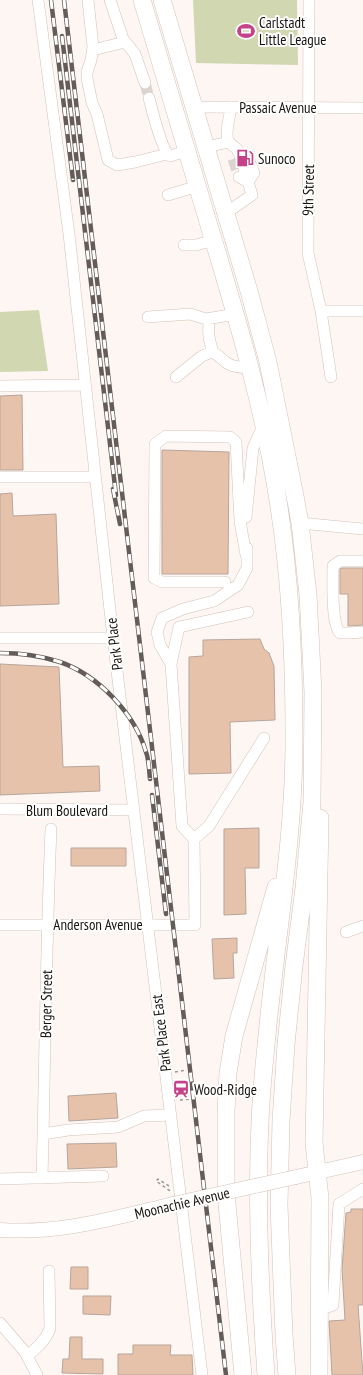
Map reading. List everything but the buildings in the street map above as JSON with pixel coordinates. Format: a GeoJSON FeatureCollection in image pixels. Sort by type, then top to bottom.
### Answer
{"type":"FeatureCollection","features":[{"type":"Feature","properties":{"kind":"highway"},"geometry":{"type":"LineString","coordinates":[[142,0],[236,314],[250,368],[276,490],[290,595],[295,755],[290,836],[268,1021],[260,1122],[258,1209],[266,1375]]}},
{"type":"Feature","properties":{"kind":"highway"},"geometry":{"type":"LineString","coordinates":[[162,0],[249,291],[268,362],[300,523],[308,594],[320,796],[314,1143],[320,1198],[320,1373]]}},
{"type":"Feature","properties":{"kind":"highway"},"geometry":{"type":"LineString","coordinates":[[287,1375],[279,1205],[281,1120],[286,1044],[304,888],[312,802],[313,692]]}},
{"type":"Feature","properties":{"kind":"highway"},"geometry":{"type":"LineString","coordinates":[[243,1375],[226,1193],[226,1111],[231,1052],[239,1015],[290,836]]}},
{"type":"Feature","properties":{"kind":"main road","name":"Moonachie Avenue"},"geometry":{"type":"LineString","coordinates":[[0,1230],[41,1231],[71,1228],[172,1198],[226,1193],[363,1162]]}},
{"type":"Feature","properties":{"kind":"street","name":"Park Place"},"geometry":{"type":"LineString","coordinates":[[38,0],[69,234],[133,810]]}},
{"type":"Feature","properties":{"kind":"street"},"geometry":{"type":"LineString","coordinates":[[88,0],[93,50],[87,72],[87,78],[92,103],[97,114],[108,160],[117,164],[135,162],[167,154],[170,156],[187,151]]}},
{"type":"Feature","properties":{"kind":"street"},"geometry":{"type":"LineString","coordinates":[[110,0],[124,42],[130,46],[135,54],[144,83]]}},
{"type":"Feature","properties":{"kind":"street","name":"9th Street"},"geometry":{"type":"LineString","coordinates":[[309,0],[308,254],[321,311],[331,377]]}},
{"type":"Feature","properties":{"kind":"street"},"geometry":{"type":"LineString","coordinates":[[93,50],[124,42]]}},
{"type":"Feature","properties":{"kind":"street"},"geometry":{"type":"LineString","coordinates":[[149,98],[163,146],[167,154]]}},
{"type":"Feature","properties":{"kind":"street","name":"Passaic Avenue"},"geometry":{"type":"LineString","coordinates":[[194,107],[363,108]]}},
{"type":"Feature","properties":{"kind":"street"},"geometry":{"type":"LineString","coordinates":[[206,147],[238,152],[226,132],[229,124],[231,107]]}},
{"type":"Feature","properties":{"kind":"street"},"geometry":{"type":"LineString","coordinates":[[226,213],[252,195],[246,173]]}},
{"type":"Feature","properties":{"kind":"street"},"geometry":{"type":"LineString","coordinates":[[168,195],[198,186]]}},
{"type":"Feature","properties":{"kind":"street"},"geometry":{"type":"LineString","coordinates":[[184,245],[196,245],[214,240]]}},
{"type":"Feature","properties":{"kind":"street"},"geometry":{"type":"LineString","coordinates":[[321,311],[363,311]]}},
{"type":"Feature","properties":{"kind":"street"},"geometry":{"type":"LineString","coordinates":[[148,317],[190,314],[206,319],[236,314]]}},
{"type":"Feature","properties":{"kind":"street"},"geometry":{"type":"LineString","coordinates":[[210,318],[208,334],[213,352],[228,364],[250,368]]}},
{"type":"Feature","properties":{"kind":"street"},"geometry":{"type":"LineString","coordinates":[[176,377],[202,356],[213,352]]}},
{"type":"Feature","properties":{"kind":"street"},"geometry":{"type":"LineString","coordinates":[[0,386],[85,385]]}},
{"type":"Feature","properties":{"kind":"street"},"geometry":{"type":"LineString","coordinates":[[246,555],[246,512],[253,448],[263,426]]}},
{"type":"Feature","properties":{"kind":"street"},"geometry":{"type":"LineString","coordinates":[[171,664],[160,645],[157,632],[162,618],[183,609],[214,600],[238,585],[247,568],[240,521],[236,442],[230,437],[166,436],[156,444],[154,578],[162,582],[225,582]]}},
{"type":"Feature","properties":{"kind":"street"},"geometry":{"type":"LineString","coordinates":[[0,477],[95,477]]}},
{"type":"Feature","properties":{"kind":"street"},"geometry":{"type":"LineString","coordinates":[[300,523],[363,529]]}},
{"type":"Feature","properties":{"kind":"street"},"geometry":{"type":"LineString","coordinates":[[363,561],[340,561],[333,566],[334,616],[337,630],[340,633],[363,632]]}},
{"type":"Feature","properties":{"kind":"street"},"geometry":{"type":"LineString","coordinates":[[248,612],[179,627],[171,664],[182,826],[194,839],[209,826],[264,738]]}},
{"type":"Feature","properties":{"kind":"street"},"geometry":{"type":"LineString","coordinates":[[0,638],[113,638]]}},
{"type":"Feature","properties":{"kind":"street","name":"Blum Boulevard"},"geometry":{"type":"LineString","coordinates":[[0,809],[133,810]]}},
{"type":"Feature","properties":{"kind":"street","name":"Park Place East"},"geometry":{"type":"LineString","coordinates":[[133,810],[202,1375]]}},
{"type":"Feature","properties":{"kind":"street","name":"Berger Street"},"geometry":{"type":"LineString","coordinates":[[42,1178],[48,869],[51,829]]}},
{"type":"Feature","properties":{"kind":"street","name":"Anderson Avenue"},"geometry":{"type":"LineString","coordinates":[[0,925],[195,925],[194,839]]}},
{"type":"Feature","properties":{"kind":"street"},"geometry":{"type":"LineString","coordinates":[[346,932],[363,926]]}},
{"type":"Feature","properties":{"kind":"street"},"geometry":{"type":"LineString","coordinates":[[43,1134],[68,1130],[118,1127],[144,1116],[170,1115]]}},
{"type":"Feature","properties":{"kind":"street"},"geometry":{"type":"LineString","coordinates":[[0,1179],[103,1176]]}},
{"type":"Feature","properties":{"kind":"street"},"geometry":{"type":"LineString","coordinates":[[319,1310],[333,1305],[339,1204],[363,1189]]}},
{"type":"Feature","properties":{"kind":"street"},"geometry":{"type":"LineString","coordinates":[[27,1356],[47,1337],[50,1329],[49,1271]]}},
{"type":"Feature","properties":{"kind":"street"},"geometry":{"type":"LineString","coordinates":[[0,1323],[18,1342],[37,1375]]}},
{"type":"Feature","properties":{"kind":"path"},"geometry":{"type":"LineString","coordinates":[[172,1072],[187,1070]]}},
{"type":"Feature","properties":{"kind":"path"},"geometry":{"type":"LineString","coordinates":[[176,1101],[190,1099]]}},
{"type":"Feature","properties":{"kind":"path"},"geometry":{"type":"LineString","coordinates":[[172,1188],[158,1179],[156,1182],[172,1198]]}},
{"type":"Feature","properties":{"kind":"green space","name":"Carlstadt Little League"},"geometry":{"type":"Polygon","coordinates":[[[193,0],[297,0],[298,65],[196,63],[193,0]]]}},
{"type":"Feature","properties":{"kind":"green space"},"geometry":{"type":"Polygon","coordinates":[[[39,310],[48,371],[0,372],[0,312],[39,310]]]}},
{"type":"Feature","properties":{"kind":"tunnel"},"geometry":{"type":"LineString","coordinates":[[145,83],[149,98]]}},
{"type":"Feature","properties":{"kind":"tunnel"},"geometry":{"type":"LineString","coordinates":[[248,154],[251,165]]}},
{"type":"Feature","properties":{"kind":"tunnel"},"geometry":{"type":"LineString","coordinates":[[233,159],[239,177]]}},
{"type":"Feature","properties":{"kind":"railway"},"geometry":{"type":"LineString","coordinates":[[51,0],[73,180]]}},
{"type":"Feature","properties":{"kind":"railway"},"geometry":{"type":"LineString","coordinates":[[64,0],[226,1375]]}},
{"type":"Feature","properties":{"kind":"railway"},"geometry":{"type":"LineString","coordinates":[[62,36],[116,495]]}},
{"type":"Feature","properties":{"kind":"railway"},"geometry":{"type":"LineString","coordinates":[[113,489],[120,524]]}},
{"type":"Feature","properties":{"kind":"railway"},"geometry":{"type":"LineString","coordinates":[[0,653],[30,655],[60,662],[88,676],[101,686],[124,710],[141,738],[148,758],[150,779]]}},
{"type":"Feature","properties":{"kind":"railway"},"geometry":{"type":"LineString","coordinates":[[152,795],[166,914]]}},
{"type":"Feature","properties":{"kind":"place","name":"Carlstadt Little League"},"geometry":{"type":"Point","coordinates":[246,31]}},
{"type":"Feature","properties":{"kind":"place","name":"Sunoco"},"geometry":{"type":"Point","coordinates":[245,158]}},
{"type":"Feature","properties":{"kind":"place","name":"Wood-Ridge"},"geometry":{"type":"Point","coordinates":[181,1089]}}]}
